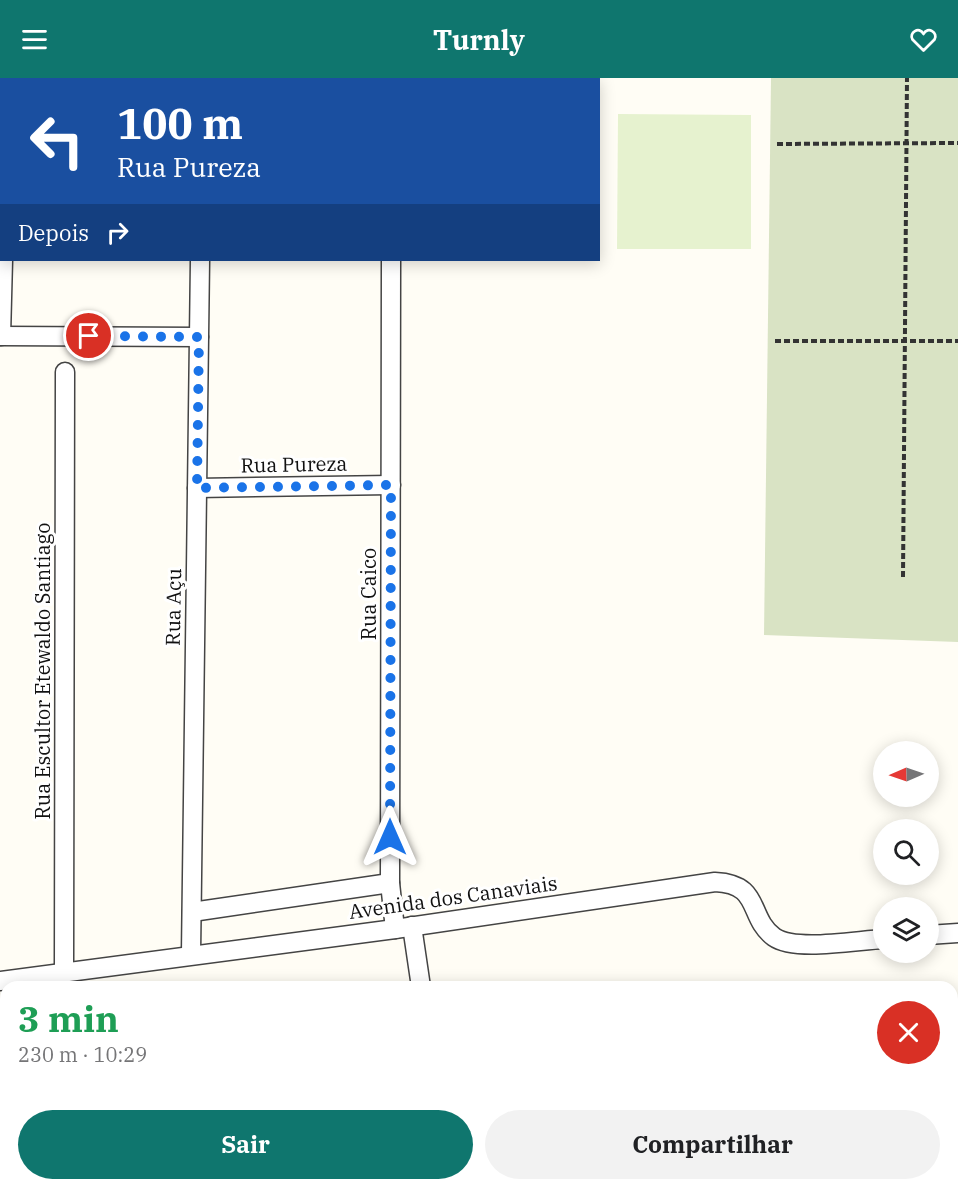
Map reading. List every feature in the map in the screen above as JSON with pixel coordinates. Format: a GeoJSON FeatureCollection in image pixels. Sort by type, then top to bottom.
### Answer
{"type":"FeatureCollection","features":[{"type":"Feature","properties":{"kind":"street"},"geometry":{"type":"LineString","coordinates":[[2,261],[1,336],[199,337]]}},
{"type":"Feature","properties":{"kind":"street","name":"Rua Açu"},"geometry":{"type":"LineString","coordinates":[[191,954],[200,261]]}},
{"type":"Feature","properties":{"kind":"street","name":"Rua Caico"},"geometry":{"type":"LineString","coordinates":[[391,261],[390,883],[420,981]]}},
{"type":"Feature","properties":{"kind":"street","name":"Rua Escultor Etewaldo Santiago"},"geometry":{"type":"LineString","coordinates":[[64,971],[66,372]]}},
{"type":"Feature","properties":{"kind":"street","name":"Rua Pureza"},"geometry":{"type":"LineString","coordinates":[[197,488],[391,485]]}},
{"type":"Feature","properties":{"kind":"street","name":"Avenida dos Canaviais"},"geometry":{"type":"LineString","coordinates":[[34,981],[64,971],[403,928],[715,882],[732,883],[748,895],[765,926],[774,937],[789,944],[873,940]]}},
{"type":"Feature","properties":{"kind":"street"},"geometry":{"type":"LineString","coordinates":[[192,912],[390,883]]}},
{"type":"Feature","properties":{"kind":"street"},"geometry":{"type":"LineString","coordinates":[[939,934],[958,933]]}},
{"type":"Feature","properties":{"kind":"path"},"geometry":{"type":"LineString","coordinates":[[903,577],[906,78]]}},
{"type":"Feature","properties":{"kind":"path"},"geometry":{"type":"LineString","coordinates":[[777,144],[958,143]]}},
{"type":"Feature","properties":{"kind":"path"},"geometry":{"type":"LineString","coordinates":[[775,341],[958,341]]}},
{"type":"Feature","properties":{"kind":"green space"},"geometry":{"type":"Polygon","coordinates":[[[771,78],[958,78],[958,642],[764,635],[771,78]]]}},
{"type":"Feature","properties":{"kind":"green space"},"geometry":{"type":"Polygon","coordinates":[[[618,114],[751,115],[751,249],[617,249],[618,114]]]}},
{"type":"Feature","properties":{"kind":"route"},"geometry":{"type":"LineString","coordinates":[[89,336],[199,337],[197,488],[391,485],[390,837]]}}]}
